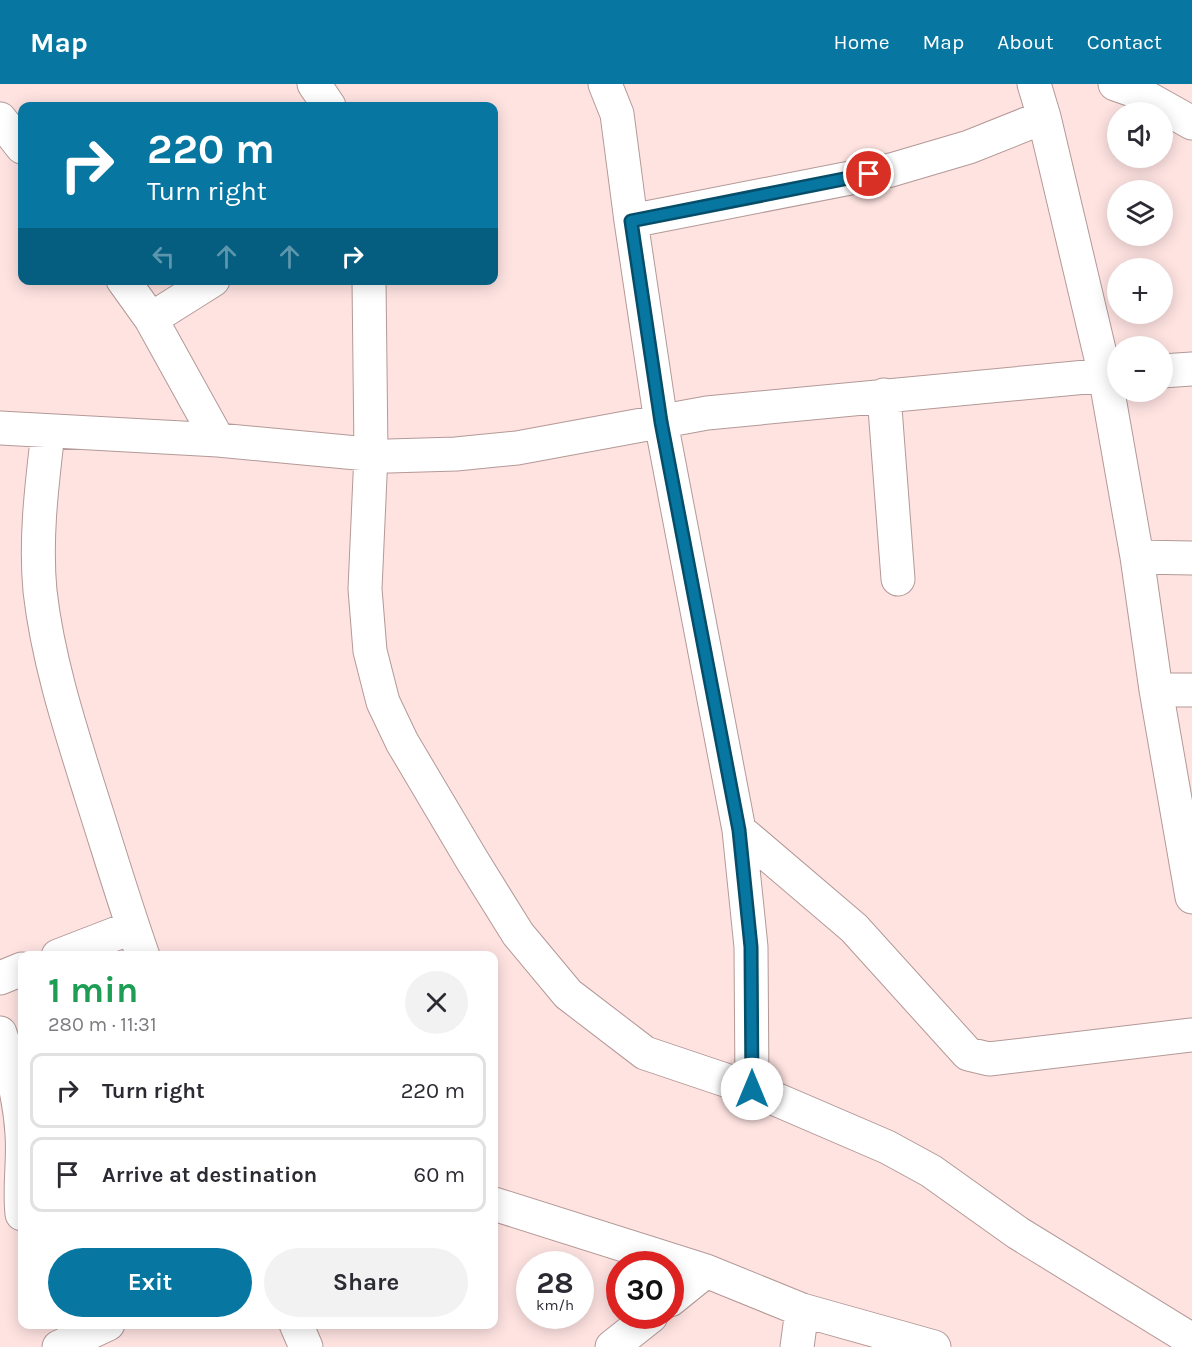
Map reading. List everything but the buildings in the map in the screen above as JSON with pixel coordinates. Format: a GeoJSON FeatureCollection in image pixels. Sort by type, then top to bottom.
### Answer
{"type":"FeatureCollection","features":[{"type":"Feature","properties":{"kind":"street"},"geometry":{"type":"LineString","coordinates":[[314,84],[326,102]]}},
{"type":"Feature","properties":{"kind":"street"},"geometry":{"type":"LineString","coordinates":[[605,84],[617,114],[661,422],[739,830],[751,947],[752,1089]]}},
{"type":"Feature","properties":{"kind":"street"},"geometry":{"type":"LineString","coordinates":[[1034,84],[1107,360]]}},
{"type":"Feature","properties":{"kind":"street"},"geometry":{"type":"LineString","coordinates":[[1132,86],[1192,123]]}},
{"type":"Feature","properties":{"kind":"street"},"geometry":{"type":"LineString","coordinates":[[631,221],[891,170],[969,147],[1044,117]]}},
{"type":"Feature","properties":{"kind":"street"},"geometry":{"type":"LineString","coordinates":[[0,119],[18,142]]}},
{"type":"Feature","properties":{"kind":"street"},"geometry":{"type":"LineString","coordinates":[[127,285],[152,319],[218,440]]}},
{"type":"Feature","properties":{"kind":"street"},"geometry":{"type":"LineString","coordinates":[[152,319],[205,285]]}},
{"type":"Feature","properties":{"kind":"street"},"geometry":{"type":"LineString","coordinates":[[369,285],[371,454],[365,589],[370,651],[383,702],[398,732],[518,934],[568,994],[645,1053],[752,1089],[887,1147],[931,1171],[1018,1233],[1192,1340]]}},
{"type":"Feature","properties":{"kind":"street"},"geometry":{"type":"LineString","coordinates":[[1173,370],[1192,369]]}},
{"type":"Feature","properties":{"kind":"street"},"geometry":{"type":"LineString","coordinates":[[0,428],[218,440],[371,454],[456,454],[517,448],[707,413],[1107,375]]}},
{"type":"Feature","properties":{"kind":"street"},"geometry":{"type":"LineString","coordinates":[[884,395],[898,579]]}},
{"type":"Feature","properties":{"kind":"street"},"geometry":{"type":"LineString","coordinates":[[1115,402],[1156,690],[1192,897]]}},
{"type":"Feature","properties":{"kind":"street"},"geometry":{"type":"LineString","coordinates":[[48,432],[40,496],[39,546],[40,590],[46,627],[65,713],[138,941],[85,951]]}},
{"type":"Feature","properties":{"kind":"street"},"geometry":{"type":"LineString","coordinates":[[1137,557],[1192,558]]}},
{"type":"Feature","properties":{"kind":"street"},"geometry":{"type":"LineString","coordinates":[[1156,690],[1192,690]]}},
{"type":"Feature","properties":{"kind":"street"},"geometry":{"type":"LineString","coordinates":[[739,830],[854,928],[968,1054],[989,1059],[1192,1035]]}},
{"type":"Feature","properties":{"kind":"street"},"geometry":{"type":"LineString","coordinates":[[0,978],[18,971]]}},
{"type":"Feature","properties":{"kind":"street"},"geometry":{"type":"LineString","coordinates":[[0,1033],[16,1087],[18,1102]]}},
{"type":"Feature","properties":{"kind":"street"},"geometry":{"type":"LineString","coordinates":[[498,1205],[706,1271],[802,1310],[934,1347]]}},
{"type":"Feature","properties":{"kind":"street"},"geometry":{"type":"LineString","coordinates":[[684,1289],[706,1271]]}},
{"type":"Feature","properties":{"kind":"street"},"geometry":{"type":"LineString","coordinates":[[796,1347],[802,1310]]}},
{"type":"Feature","properties":{"kind":"street"},"geometry":{"type":"LineString","coordinates":[[64,1340],[94,1329]]}},
{"type":"Feature","properties":{"kind":"street"},"geometry":{"type":"LineString","coordinates":[[298,1329],[306,1347]]}},
{"type":"Feature","properties":{"kind":"street"},"geometry":{"type":"LineString","coordinates":[[612,1347],[635,1329]]}},
{"type":"Feature","properties":{"kind":"route"},"geometry":{"type":"LineString","coordinates":[[752,1089],[751,947],[739,830],[661,422],[631,221],[869,174]]}}]}
